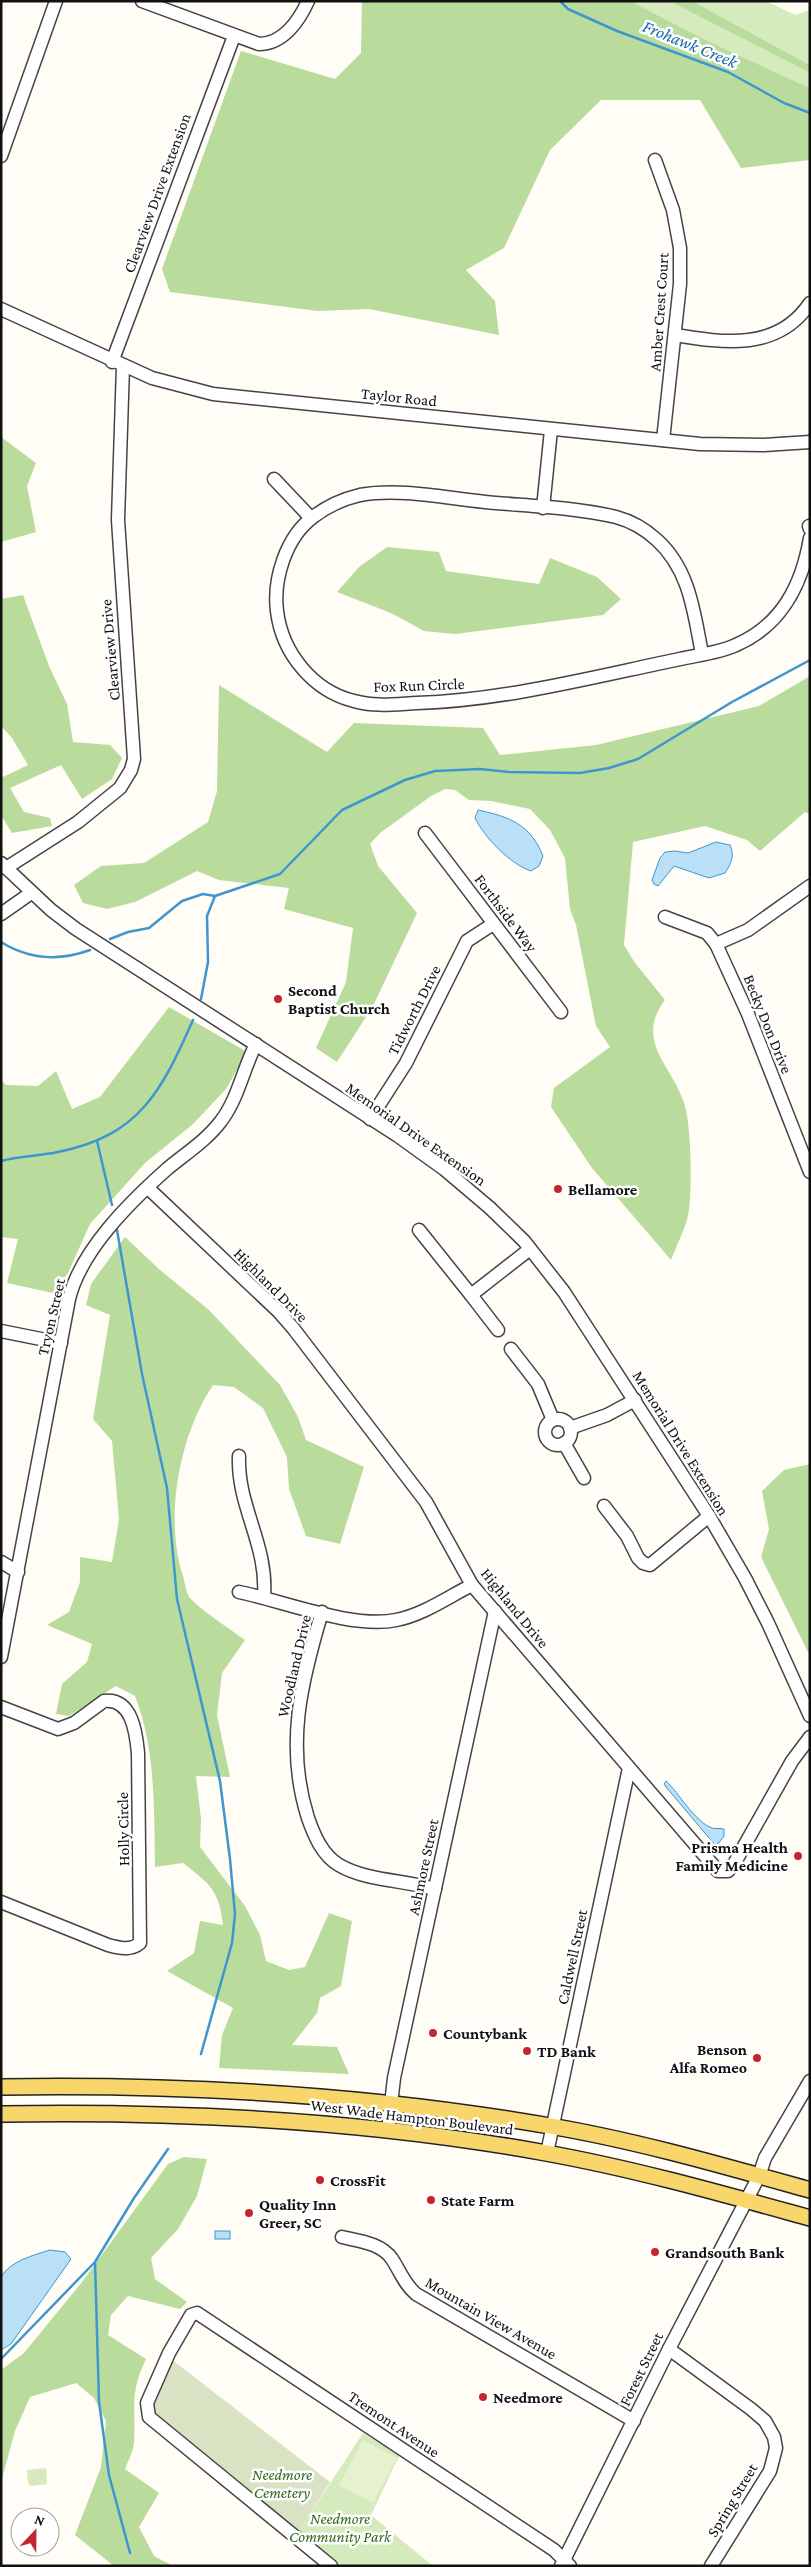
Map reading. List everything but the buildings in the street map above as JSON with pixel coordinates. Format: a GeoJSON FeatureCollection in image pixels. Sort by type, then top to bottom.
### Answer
{"type":"FeatureCollection","features":[{"type":"Feature","properties":{"kind":"main road","name":"West Wade Hampton Boulevard"},"geometry":{"type":"LineString","coordinates":[[1,2087],[141,2086],[306,2094],[392,2103],[552,2126],[658,2149],[752,2188],[810,2218]]}},
{"type":"Feature","properties":{"kind":"main road"},"geometry":{"type":"LineString","coordinates":[[304,2121],[306,2094]]}},
{"type":"Feature","properties":{"kind":"main road","name":"West Wade Hampton Boulevard"},"geometry":{"type":"LineString","coordinates":[[1,2114],[140,2113],[304,2121],[388,2130],[547,2153],[652,2176],[752,2188],[810,2190]]}},
{"type":"Feature","properties":{"kind":"street"},"geometry":{"type":"LineString","coordinates":[[1,156],[56,1]]}},
{"type":"Feature","properties":{"kind":"street"},"geometry":{"type":"LineString","coordinates":[[142,1],[259,44],[274,42],[294,25],[308,1]]}},
{"type":"Feature","properties":{"kind":"street","name":"Clearview Drive Extension"},"geometry":{"type":"LineString","coordinates":[[117,364],[234,36]]}},
{"type":"Feature","properties":{"kind":"street","name":"Amber Crest Court"},"geometry":{"type":"LineString","coordinates":[[655,160],[673,210],[680,248],[680,284],[663,440]]}},
{"type":"Feature","properties":{"kind":"street"},"geometry":{"type":"LineString","coordinates":[[675,335],[735,342],[756,340],[778,332],[794,321],[810,303]]}},
{"type":"Feature","properties":{"kind":"street","name":"Taylor Road"},"geometry":{"type":"LineString","coordinates":[[1,309],[117,364],[170,385],[213,394],[551,430],[725,445],[810,442]]}},
{"type":"Feature","properties":{"kind":"street","name":"Clearview Drive"},"geometry":{"type":"LineString","coordinates":[[4,866],[78,822],[120,788],[129,776],[134,759],[118,520],[117,364]]}},
{"type":"Feature","properties":{"kind":"street"},"geometry":{"type":"LineString","coordinates":[[543,508],[551,430]]}},
{"type":"Feature","properties":{"kind":"street"},"geometry":{"type":"LineString","coordinates":[[274,479],[310,518]]}},
{"type":"Feature","properties":{"kind":"street","name":"Fox Run Circle"},"geometry":{"type":"LineString","coordinates":[[380,493],[543,508],[617,518],[638,527],[657,540],[673,558],[684,578],[690,596],[702,654],[472,700],[380,705],[348,700],[326,688],[302,668],[286,645],[278,618],[276,591],[281,565],[294,539],[310,518],[342,501],[380,493]]}},
{"type":"Feature","properties":{"kind":"street"},"geometry":{"type":"LineString","coordinates":[[702,654],[738,645],[763,629],[781,612],[801,576],[809,531]]}},
{"type":"Feature","properties":{"kind":"street","name":"Forthside Way"},"geometry":{"type":"LineString","coordinates":[[425,833],[561,1012]]}},
{"type":"Feature","properties":{"kind":"street","name":"Memorial Drive Extension"},"geometry":{"type":"LineString","coordinates":[[4,866],[31,893],[76,929],[370,1119],[461,1183],[490,1208],[530,1249],[564,1292],[709,1516],[768,1623],[810,1716]]}},
{"type":"Feature","properties":{"kind":"street"},"geometry":{"type":"LineString","coordinates":[[716,944],[748,930],[810,886]]}},
{"type":"Feature","properties":{"kind":"street"},"geometry":{"type":"LineString","coordinates":[[1,914],[31,893]]}},
{"type":"Feature","properties":{"kind":"street","name":"Becky Don Drive"},"geometry":{"type":"LineString","coordinates":[[665,916],[707,933],[716,944],[748,1014],[810,1172]]}},
{"type":"Feature","properties":{"kind":"street","name":"Tidworth Drive"},"geometry":{"type":"LineString","coordinates":[[370,1119],[406,1063],[467,941],[493,924]]}},
{"type":"Feature","properties":{"kind":"street","name":"Tryon Street"},"geometry":{"type":"LineString","coordinates":[[1,1657],[72,1289],[82,1264],[105,1234],[148,1188],[221,1121],[233,1102],[256,1044]]}},
{"type":"Feature","properties":{"kind":"street","name":"Highland Drive"},"geometry":{"type":"LineString","coordinates":[[148,1188],[279,1312],[293,1328],[426,1502],[472,1585],[714,1868],[721,1873],[728,1871],[734,1864],[787,1770],[810,1738]]}},
{"type":"Feature","properties":{"kind":"street"},"geometry":{"type":"LineString","coordinates":[[419,1230],[498,1330]]}},
{"type":"Feature","properties":{"kind":"street"},"geometry":{"type":"LineString","coordinates":[[471,1295],[530,1249]]}},
{"type":"Feature","properties":{"kind":"street"},"geometry":{"type":"LineString","coordinates":[[1,1331],[61,1343]]}},
{"type":"Feature","properties":{"kind":"street"},"geometry":{"type":"LineString","coordinates":[[512,1349],[538,1384],[553,1420]]}},
{"type":"Feature","properties":{"kind":"street"},"geometry":{"type":"LineString","coordinates":[[570,1428],[607,1415],[635,1400]]}},
{"type":"Feature","properties":{"kind":"street"},"geometry":{"type":"LineString","coordinates":[[553,1420],[565,1421],[570,1428],[570,1437],[564,1443],[556,1445],[546,1439],[545,1428],[553,1420]]}},
{"type":"Feature","properties":{"kind":"street"},"geometry":{"type":"LineString","coordinates":[[564,1443],[584,1478]]}},
{"type":"Feature","properties":{"kind":"street"},"geometry":{"type":"LineString","coordinates":[[239,1456],[238,1474],[242,1492],[263,1561],[264,1597]]}},
{"type":"Feature","properties":{"kind":"street"},"geometry":{"type":"LineString","coordinates":[[604,1506],[627,1536],[638,1558],[643,1563],[650,1565],[709,1516]]}},
{"type":"Feature","properties":{"kind":"street"},"geometry":{"type":"LineString","coordinates":[[1,1562],[18,1572]]}},
{"type":"Feature","properties":{"kind":"street","name":"Woodland Drive"},"geometry":{"type":"LineString","coordinates":[[435,1889],[356,1872],[338,1864],[325,1852],[311,1826],[300,1786],[295,1731],[301,1694],[322,1612],[346,1618],[380,1621],[397,1620],[412,1616],[472,1585]]}},
{"type":"Feature","properties":{"kind":"street"},"geometry":{"type":"LineString","coordinates":[[239,1592],[322,1612]]}},
{"type":"Feature","properties":{"kind":"street","name":"Ashmore Street"},"geometry":{"type":"LineString","coordinates":[[388,2130],[394,2078],[496,1611]]}},
{"type":"Feature","properties":{"kind":"street","name":"Holly Circle"},"geometry":{"type":"LineString","coordinates":[[1,1707],[58,1729],[74,1724],[104,1701],[119,1702],[129,1713],[138,1752],[140,1943],[126,1948],[108,1945],[1,1902]]}},
{"type":"Feature","properties":{"kind":"street","name":"Caldwell Street"},"geometry":{"type":"LineString","coordinates":[[547,2153],[629,1768]]}},
{"type":"Feature","properties":{"kind":"street","name":"Forest Street"},"geometry":{"type":"LineString","coordinates":[[565,2564],[669,2349],[752,2188],[765,2158],[810,2081]]}},
{"type":"Feature","properties":{"kind":"street","name":"Mountain View Avenue"},"geometry":{"type":"LineString","coordinates":[[342,2237],[372,2244],[383,2250],[391,2258],[406,2284],[416,2294],[634,2421]]}},
{"type":"Feature","properties":{"kind":"street","name":"Tremont Avenue"},"geometry":{"type":"LineString","coordinates":[[313,2560],[149,2417],[147,2403],[169,2353],[188,2318],[197,2313],[554,2550],[565,2564]]}},
{"type":"Feature","properties":{"kind":"street","name":"Spring Street"},"geometry":{"type":"LineString","coordinates":[[669,2349],[758,2415],[770,2427],[774,2437],[776,2448],[770,2471],[711,2566]]}},
{"type":"Feature","properties":{"kind":"street"},"geometry":{"type":"LineString","coordinates":[[313,2560],[331,2566]]}},
{"type":"Feature","properties":{"kind":"green space"},"geometry":{"type":"Polygon","coordinates":[[[362,1],[630,1],[710,42],[810,88],[810,160],[741,168],[700,100],[601,100],[550,150],[504,248],[466,270],[495,301],[499,335],[369,309],[318,311],[170,292],[162,269],[241,51],[335,79],[361,53],[362,1]]]}},
{"type":"Feature","properties":{"kind":"green space"},"geometry":{"type":"Polygon","coordinates":[[[630,1],[669,1],[810,73],[810,88],[710,42],[630,1]]]}},
{"type":"Feature","properties":{"kind":"green space"},"geometry":{"type":"Polygon","coordinates":[[[669,1],[692,1],[810,65],[810,73],[669,1]]]}},
{"type":"Feature","properties":{"kind":"green space"},"geometry":{"type":"Polygon","coordinates":[[[692,1],[766,1],[795,15],[810,10],[810,65],[692,1]]]}},
{"type":"Feature","properties":{"kind":"green space"},"geometry":{"type":"Polygon","coordinates":[[[1,437],[36,463],[27,486],[36,532],[1,542],[1,437]]]}},
{"type":"Feature","properties":{"kind":"green space"},"geometry":{"type":"Polygon","coordinates":[[[387,547],[439,552],[446,571],[539,584],[550,558],[597,577],[621,599],[603,615],[455,634],[424,631],[391,613],[337,592],[359,567],[387,547]]]}},
{"type":"Feature","properties":{"kind":"green space"},"geometry":{"type":"Polygon","coordinates":[[[23,595],[49,666],[67,704],[73,742],[110,745],[122,758],[112,779],[82,799],[61,765],[10,788],[24,812],[50,818],[52,826],[12,833],[1,815],[1,778],[28,765],[12,738],[1,726],[1,599],[23,595]]]}},
{"type":"Feature","properties":{"kind":"green space"},"geometry":{"type":"Polygon","coordinates":[[[810,676],[810,814],[805,812],[760,851],[747,840],[705,826],[633,842],[624,945],[635,963],[665,1000],[656,1015],[653,1030],[655,1043],[681,1095],[686,1110],[689,1132],[691,1174],[689,1210],[684,1229],[671,1260],[592,1168],[551,1107],[554,1088],[610,1047],[596,1026],[576,925],[570,909],[565,858],[550,830],[530,809],[491,801],[469,800],[455,790],[445,789],[431,796],[380,833],[370,844],[378,866],[417,913],[373,1006],[337,1062],[316,1048],[346,982],[353,928],[284,909],[289,888],[219,880],[197,871],[135,902],[107,909],[83,903],[74,885],[101,866],[144,863],[208,822],[217,791],[219,685],[327,752],[354,723],[483,728],[500,755],[596,745],[759,706],[810,676]]]}},
{"type":"Feature","properties":{"kind":"green space"},"geometry":{"type":"Polygon","coordinates":[[[169,1007],[247,1052],[226,1089],[193,1124],[145,1163],[90,1224],[68,1273],[53,1293],[7,1283],[18,1239],[1,1237],[1,1080],[6,1085],[38,1086],[56,1071],[72,1109],[100,1097],[169,1007]]]}},
{"type":"Feature","properties":{"kind":"green space"},"geometry":{"type":"Polygon","coordinates":[[[125,1237],[160,1270],[209,1310],[280,1385],[298,1417],[306,1440],[364,1467],[340,1544],[306,1536],[289,1489],[287,1457],[263,1408],[234,1387],[213,1385],[201,1405],[191,1428],[178,1478],[175,1504],[177,1553],[189,1596],[200,1607],[245,1640],[222,1673],[217,1715],[230,1777],[196,1776],[201,1819],[200,1847],[245,1906],[260,1935],[266,1961],[289,1970],[305,1967],[329,1913],[352,1921],[341,1986],[320,1998],[317,2013],[292,2045],[337,2047],[349,2074],[219,2068],[222,2035],[233,2008],[167,1971],[194,1953],[200,1921],[223,1925],[219,1904],[212,1889],[183,1863],[155,1867],[154,1802],[150,1759],[147,1737],[135,1696],[116,1686],[69,1716],[56,1714],[62,1684],[87,1662],[92,1644],[47,1625],[69,1612],[80,1582],[80,1557],[112,1562],[119,1519],[112,1441],[93,1419],[110,1315],[86,1305],[91,1284],[125,1237]]]}},
{"type":"Feature","properties":{"kind":"green space"},"geometry":{"type":"Polygon","coordinates":[[[810,1464],[810,1656],[761,1557],[769,1529],[762,1491],[784,1470],[810,1464]]]}},
{"type":"Feature","properties":{"kind":"green space"},"geometry":{"type":"Polygon","coordinates":[[[184,2157],[207,2159],[197,2196],[178,2229],[151,2258],[155,2279],[187,2302],[180,2309],[128,2296],[111,2315],[108,2335],[146,2359],[135,2392],[134,2443],[125,2469],[159,2493],[139,2527],[154,2556],[173,2566],[114,2566],[75,2535],[101,2467],[106,2421],[94,2398],[76,2383],[30,2397],[15,2431],[1,2482],[1,2370],[24,2353],[82,2282],[168,2164],[184,2157]]]}},
{"type":"Feature","properties":{"kind":"green space","name":"Needmore Cemetery"},"geometry":{"type":"Polygon","coordinates":[[[171,2359],[330,2482],[297,2534],[151,2414],[151,2408],[171,2359]]]}},
{"type":"Feature","properties":{"kind":"green space","name":"Needmore Community Park"},"geometry":{"type":"Polygon","coordinates":[[[363,2433],[399,2456],[371,2515],[433,2566],[335,2566],[297,2534],[363,2433]]]}},
{"type":"Feature","properties":{"kind":"green space"},"geometry":{"type":"Polygon","coordinates":[[[363,2440],[397,2458],[373,2503],[339,2485],[363,2440]]]}},
{"type":"Feature","properties":{"kind":"green space"},"geometry":{"type":"Polygon","coordinates":[[[46,2468],[47,2484],[31,2486],[28,2483],[27,2470],[46,2468]]]}},
{"type":"Feature","properties":{"kind":"water"},"geometry":{"type":"Polygon","coordinates":[[[478,810],[509,819],[525,829],[538,845],[543,856],[539,866],[531,871],[523,868],[499,849],[479,826],[475,818],[478,810]]]}},
{"type":"Feature","properties":{"kind":"water"},"geometry":{"type":"Polygon","coordinates":[[[716,842],[730,845],[732,859],[725,873],[709,878],[674,866],[658,886],[654,884],[652,880],[660,858],[665,852],[688,853],[716,842]]]}},
{"type":"Feature","properties":{"kind":"water"},"geometry":{"type":"Polygon","coordinates":[[[666,1781],[699,1820],[712,1828],[724,1829],[724,1836],[718,1844],[715,1845],[666,1787],[664,1784],[666,1781]]]}},
{"type":"Feature","properties":{"kind":"water"},"geometry":{"type":"Polygon","coordinates":[[[215,2231],[230,2231],[230,2239],[215,2239],[215,2231]]]}},
{"type":"Feature","properties":{"kind":"water"},"geometry":{"type":"Polygon","coordinates":[[[50,2250],[65,2252],[71,2259],[11,2344],[1,2350],[1,2277],[5,2271],[16,2263],[50,2250]]]}},
{"type":"Feature","properties":{"kind":"waterway","name":"Frohawk Creek"},"geometry":{"type":"LineString","coordinates":[[560,1],[568,9],[617,31],[728,72],[784,103],[810,113]]}},
{"type":"Feature","properties":{"kind":"waterway"},"geometry":{"type":"LineString","coordinates":[[110,939],[128,932],[149,928],[182,901],[203,894],[215,896],[280,874],[342,810],[405,780],[435,771],[480,769],[509,772],[580,773],[609,768],[638,759],[732,702],[810,660]]}},
{"type":"Feature","properties":{"kind":"waterway"},"geometry":{"type":"LineString","coordinates":[[201,999],[208,962],[207,916],[215,896]]}},
{"type":"Feature","properties":{"kind":"waterway"},"geometry":{"type":"LineString","coordinates":[[1,942],[23,952],[45,957],[68,956],[90,950]]}},
{"type":"Feature","properties":{"kind":"waterway"},"geometry":{"type":"LineString","coordinates":[[1,1161],[58,1152],[86,1145],[129,1122],[145,1106],[158,1088],[182,1045],[193,1020]]}},
{"type":"Feature","properties":{"kind":"waterway"},"geometry":{"type":"LineString","coordinates":[[97,1141],[112,1205]]}},
{"type":"Feature","properties":{"kind":"waterway"},"geometry":{"type":"LineString","coordinates":[[117,1230],[142,1374],[167,1488],[177,1599],[220,1781],[230,1859],[235,1914],[232,1943],[201,2054]]}},
{"type":"Feature","properties":{"kind":"waterway"},"geometry":{"type":"LineString","coordinates":[[1,2359],[95,2262],[134,2198],[168,2149]]}},
{"type":"Feature","properties":{"kind":"waterway"},"geometry":{"type":"LineString","coordinates":[[95,2262],[99,2402],[109,2475],[130,2553]]}},
{"type":"Feature","properties":{"kind":"place","name":"Second Baptist Church"},"geometry":{"type":"Point","coordinates":[278,999]}},
{"type":"Feature","properties":{"kind":"place","name":"Bellamore"},"geometry":{"type":"Point","coordinates":[558,1189]}},
{"type":"Feature","properties":{"kind":"place","name":"Prisma Health Family Medicine"},"geometry":{"type":"Point","coordinates":[798,1856]}},
{"type":"Feature","properties":{"kind":"place","name":"Countybank"},"geometry":{"type":"Point","coordinates":[433,2033]}},
{"type":"Feature","properties":{"kind":"place","name":"TD Bank"},"geometry":{"type":"Point","coordinates":[527,2051]}},
{"type":"Feature","properties":{"kind":"place","name":"Benson Alfa Romeo"},"geometry":{"type":"Point","coordinates":[757,2058]}},
{"type":"Feature","properties":{"kind":"place","name":"CrossFit"},"geometry":{"type":"Point","coordinates":[320,2180]}},
{"type":"Feature","properties":{"kind":"place","name":"State Farm"},"geometry":{"type":"Point","coordinates":[431,2200]}},
{"type":"Feature","properties":{"kind":"place","name":"Quality Inn Greer, SC"},"geometry":{"type":"Point","coordinates":[249,2213]}},
{"type":"Feature","properties":{"kind":"place","name":"Grandsouth Bank"},"geometry":{"type":"Point","coordinates":[655,2252]}},
{"type":"Feature","properties":{"kind":"place","name":"Needmore"},"geometry":{"type":"Point","coordinates":[483,2397]}}]}
